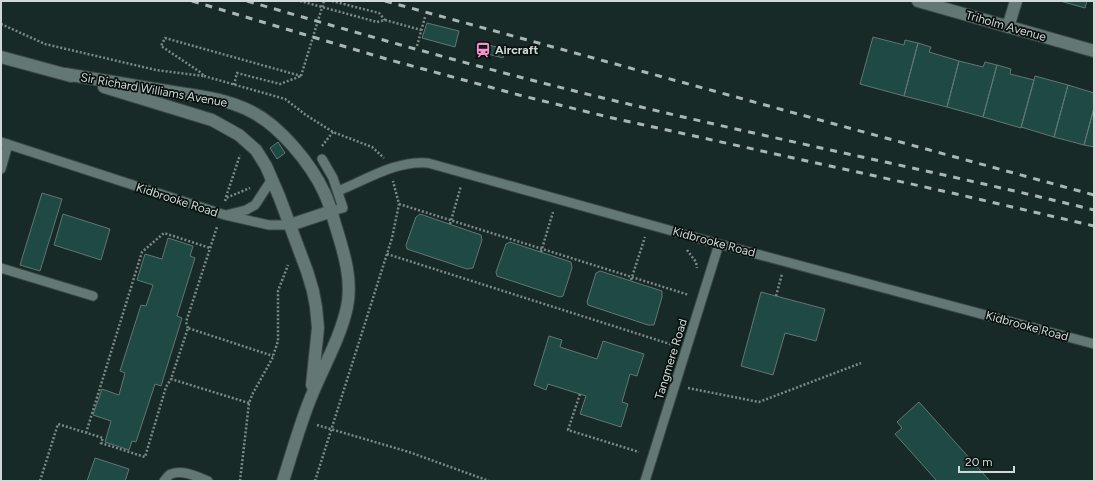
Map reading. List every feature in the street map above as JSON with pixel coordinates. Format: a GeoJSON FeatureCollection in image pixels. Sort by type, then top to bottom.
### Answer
{"type":"FeatureCollection","features":[{"type":"Feature","properties":{"kind":"street","name":"Triholm Avenue"},"geometry":{"type":"LineString","coordinates":[[918,1],[1094,51]]}},
{"type":"Feature","properties":{"kind":"street"},"geometry":{"type":"LineString","coordinates":[[1008,27],[1016,1]]}},
{"type":"Feature","properties":{"kind":"street","name":"Sir Richard Williams Avenue"},"geometry":{"type":"LineString","coordinates":[[1,57],[65,74],[222,124],[245,139],[259,154],[272,179],[300,250],[313,290],[318,318],[317,345],[310,398]]}},
{"type":"Feature","properties":{"kind":"street","name":"Sir Richard Williams Avenue"},"geometry":{"type":"LineString","coordinates":[[65,74],[217,99],[251,111],[273,125],[289,142],[317,179],[325,193],[344,252],[349,296],[338,336],[310,398],[283,481]]}},
{"type":"Feature","properties":{"kind":"street","name":"Kidbrooke Road"},"geometry":{"type":"LineString","coordinates":[[290,225],[332,212]]}},
{"type":"Feature","properties":{"kind":"lane"},"geometry":{"type":"LineString","coordinates":[[1,170],[5,143]]}},
{"type":"Feature","properties":{"kind":"lane","name":"Kidbrooke Road"},"geometry":{"type":"LineString","coordinates":[[5,143],[223,214],[269,225],[290,225]]}},
{"type":"Feature","properties":{"kind":"lane"},"geometry":{"type":"LineString","coordinates":[[322,159],[331,174],[343,208],[332,212]]}},
{"type":"Feature","properties":{"kind":"lane","name":"Kidbrooke Road"},"geometry":{"type":"LineString","coordinates":[[338,192],[389,169],[415,163],[436,165],[719,244],[1094,344]]}},
{"type":"Feature","properties":{"kind":"lane"},"geometry":{"type":"LineString","coordinates":[[223,214],[246,210],[255,205],[272,179]]}},
{"type":"Feature","properties":{"kind":"lane","name":"Tangmere Road"},"geometry":{"type":"LineString","coordinates":[[645,481],[719,244]]}},
{"type":"Feature","properties":{"kind":"lane"},"geometry":{"type":"LineString","coordinates":[[1,268],[93,296]]}},
{"type":"Feature","properties":{"kind":"lane"},"geometry":{"type":"LineString","coordinates":[[164,481],[170,475],[178,473],[208,481]]}},
{"type":"Feature","properties":{"kind":"path"},"geometry":{"type":"LineString","coordinates":[[300,1],[377,22],[385,20],[421,30]]}},
{"type":"Feature","properties":{"kind":"path"},"geometry":{"type":"LineString","coordinates":[[301,76],[324,1]]}},
{"type":"Feature","properties":{"kind":"path"},"geometry":{"type":"LineString","coordinates":[[332,1],[379,13],[385,20]]}},
{"type":"Feature","properties":{"kind":"path"},"geometry":{"type":"LineString","coordinates":[[417,46],[425,17]]}},
{"type":"Feature","properties":{"kind":"path"},"geometry":{"type":"LineString","coordinates":[[1,24],[45,44],[156,70],[204,76],[285,99],[306,115],[333,132],[372,147],[386,160],[389,169]]}},
{"type":"Feature","properties":{"kind":"path"},"geometry":{"type":"LineString","coordinates":[[204,76],[161,46],[165,38],[301,76]]}},
{"type":"Feature","properties":{"kind":"path"},"geometry":{"type":"LineString","coordinates":[[234,85],[237,73],[280,84],[301,76]]}},
{"type":"Feature","properties":{"kind":"path"},"geometry":{"type":"LineString","coordinates":[[226,198],[245,139]]}},
{"type":"Feature","properties":{"kind":"path"},"geometry":{"type":"LineString","coordinates":[[315,481],[394,232],[398,204],[392,179],[398,177]]}},
{"type":"Feature","properties":{"kind":"path"},"geometry":{"type":"LineString","coordinates":[[450,224],[462,183]]}},
{"type":"Feature","properties":{"kind":"path"},"geometry":{"type":"LineString","coordinates":[[398,204],[631,279],[689,295]]}},
{"type":"Feature","properties":{"kind":"path"},"geometry":{"type":"LineString","coordinates":[[542,250],[554,209]]}},
{"type":"Feature","properties":{"kind":"path"},"geometry":{"type":"LineString","coordinates":[[40,481],[58,424],[102,438],[101,443],[145,457],[166,387],[171,379],[188,328],[186,322],[210,248],[223,214]]}},
{"type":"Feature","properties":{"kind":"path"},"geometry":{"type":"LineString","coordinates":[[86,433],[142,252],[164,233],[210,248]]}},
{"type":"Feature","properties":{"kind":"path"},"geometry":{"type":"LineString","coordinates":[[631,279],[645,235]]}},
{"type":"Feature","properties":{"kind":"path"},"geometry":{"type":"LineString","coordinates":[[683,246],[687,249],[696,262],[698,274]]}},
{"type":"Feature","properties":{"kind":"path"},"geometry":{"type":"LineString","coordinates":[[240,481],[249,403],[273,356],[278,340],[278,291],[287,266],[300,250]]}},
{"type":"Feature","properties":{"kind":"path"},"geometry":{"type":"LineString","coordinates":[[387,254],[672,345]]}},
{"type":"Feature","properties":{"kind":"path"},"geometry":{"type":"LineString","coordinates":[[776,296],[783,271]]}},
{"type":"Feature","properties":{"kind":"path"},"geometry":{"type":"LineString","coordinates":[[687,302],[692,288]]}},
{"type":"Feature","properties":{"kind":"path"},"geometry":{"type":"LineString","coordinates":[[188,328],[273,356]]}},
{"type":"Feature","properties":{"kind":"path"},"geometry":{"type":"LineString","coordinates":[[670,351],[675,338]]}},
{"type":"Feature","properties":{"kind":"path"},"geometry":{"type":"LineString","coordinates":[[675,385],[759,402],[861,363]]}},
{"type":"Feature","properties":{"kind":"path"},"geometry":{"type":"LineString","coordinates":[[171,379],[249,403]]}},
{"type":"Feature","properties":{"kind":"path"},"geometry":{"type":"LineString","coordinates":[[580,394],[568,430],[639,452],[636,459]]}},
{"type":"Feature","properties":{"kind":"path"},"geometry":{"type":"LineString","coordinates":[[303,420],[331,430],[373,441],[489,481]]}},
{"type":"Feature","properties":{"kind":"building"},"geometry":{"type":"Polygon","coordinates":[[[1060,1],[1087,1],[1085,8],[1060,1]]]}},
{"type":"Feature","properties":{"kind":"building"},"geometry":{"type":"Polygon","coordinates":[[[427,23],[459,31],[455,47],[422,38],[427,23]]]}},
{"type":"Feature","properties":{"kind":"building"},"geometry":{"type":"Polygon","coordinates":[[[873,37],[904,45],[905,40],[918,43],[904,96],[860,84],[873,37]]]}},
{"type":"Feature","properties":{"kind":"building"},"geometry":{"type":"Polygon","coordinates":[[[480,43],[505,49],[503,58],[477,51],[480,43]]]}},
{"type":"Feature","properties":{"kind":"building"},"geometry":{"type":"Polygon","coordinates":[[[918,43],[931,47],[929,52],[959,61],[947,107],[904,96],[918,43]]]}},
{"type":"Feature","properties":{"kind":"building"},"geometry":{"type":"Polygon","coordinates":[[[959,61],[983,67],[985,62],[997,65],[983,117],[947,107],[959,61]]]}},
{"type":"Feature","properties":{"kind":"building"},"geometry":{"type":"Polygon","coordinates":[[[997,65],[1011,69],[1010,74],[1034,80],[1021,128],[983,117],[997,65]]]}},
{"type":"Feature","properties":{"kind":"building"},"geometry":{"type":"Polygon","coordinates":[[[1035,76],[1068,85],[1054,137],[1021,127],[1035,76]]]}},
{"type":"Feature","properties":{"kind":"building"},"geometry":{"type":"Polygon","coordinates":[[[1068,85],[1094,93],[1094,108],[1084,145],[1054,137],[1068,85]]]}},
{"type":"Feature","properties":{"kind":"building"},"geometry":{"type":"Polygon","coordinates":[[[1094,108],[1094,147],[1084,145],[1094,108]]]}},
{"type":"Feature","properties":{"kind":"building"},"geometry":{"type":"Polygon","coordinates":[[[278,142],[285,153],[277,159],[270,148],[278,142]]]}},
{"type":"Feature","properties":{"kind":"building"},"geometry":{"type":"Polygon","coordinates":[[[42,193],[62,199],[40,271],[20,265],[42,193]]]}},
{"type":"Feature","properties":{"kind":"building"},"geometry":{"type":"Polygon","coordinates":[[[63,214],[110,229],[101,260],[54,245],[63,214]]]}},
{"type":"Feature","properties":{"kind":"building"},"geometry":{"type":"Polygon","coordinates":[[[420,214],[481,235],[482,240],[473,268],[467,269],[407,249],[406,245],[416,217],[420,214]]]}},
{"type":"Feature","properties":{"kind":"building"},"geometry":{"type":"Polygon","coordinates":[[[168,238],[193,246],[190,256],[195,258],[177,316],[182,318],[161,386],[155,384],[136,442],[132,441],[129,450],[105,442],[111,421],[93,415],[102,389],[119,395],[125,373],[120,371],[141,305],[146,306],[153,285],[137,280],[145,254],[162,259],[168,238]]]}},
{"type":"Feature","properties":{"kind":"building"},"geometry":{"type":"Polygon","coordinates":[[[510,242],[571,262],[572,268],[563,296],[560,297],[497,276],[496,272],[506,244],[510,242]]]}},
{"type":"Feature","properties":{"kind":"building"},"geometry":{"type":"Polygon","coordinates":[[[600,271],[662,291],[662,297],[654,325],[648,325],[588,305],[587,302],[596,273],[600,271]]]}},
{"type":"Feature","properties":{"kind":"building"},"geometry":{"type":"Polygon","coordinates":[[[761,292],[825,309],[816,341],[785,333],[773,375],[741,366],[761,292]]]}},
{"type":"Feature","properties":{"kind":"building"},"geometry":{"type":"Polygon","coordinates":[[[549,336],[562,340],[560,347],[597,359],[603,341],[644,354],[637,376],[630,374],[622,402],[628,404],[621,427],[580,414],[586,396],[548,384],[546,390],[534,385],[549,336]]]}},
{"type":"Feature","properties":{"kind":"building"},"geometry":{"type":"Polygon","coordinates":[[[919,402],[990,481],[937,481],[895,434],[902,428],[897,422],[919,402]]]}},
{"type":"Feature","properties":{"kind":"building"},"geometry":{"type":"Polygon","coordinates":[[[95,458],[129,469],[125,481],[87,481],[95,458]]]}},
{"type":"Feature","properties":{"kind":"railway"},"geometry":{"type":"LineString","coordinates":[[192,1],[390,60],[519,95],[608,117],[1094,226]]}},
{"type":"Feature","properties":{"kind":"railway"},"geometry":{"type":"LineString","coordinates":[[247,1],[443,57],[542,83],[697,120],[981,183],[1094,210]]}},
{"type":"Feature","properties":{"kind":"railway"},"geometry":{"type":"LineString","coordinates":[[385,1],[1094,195]]}},
{"type":"Feature","properties":{"kind":"place","name":"Aircraft"},"geometry":{"type":"Point","coordinates":[483,50]}}]}
